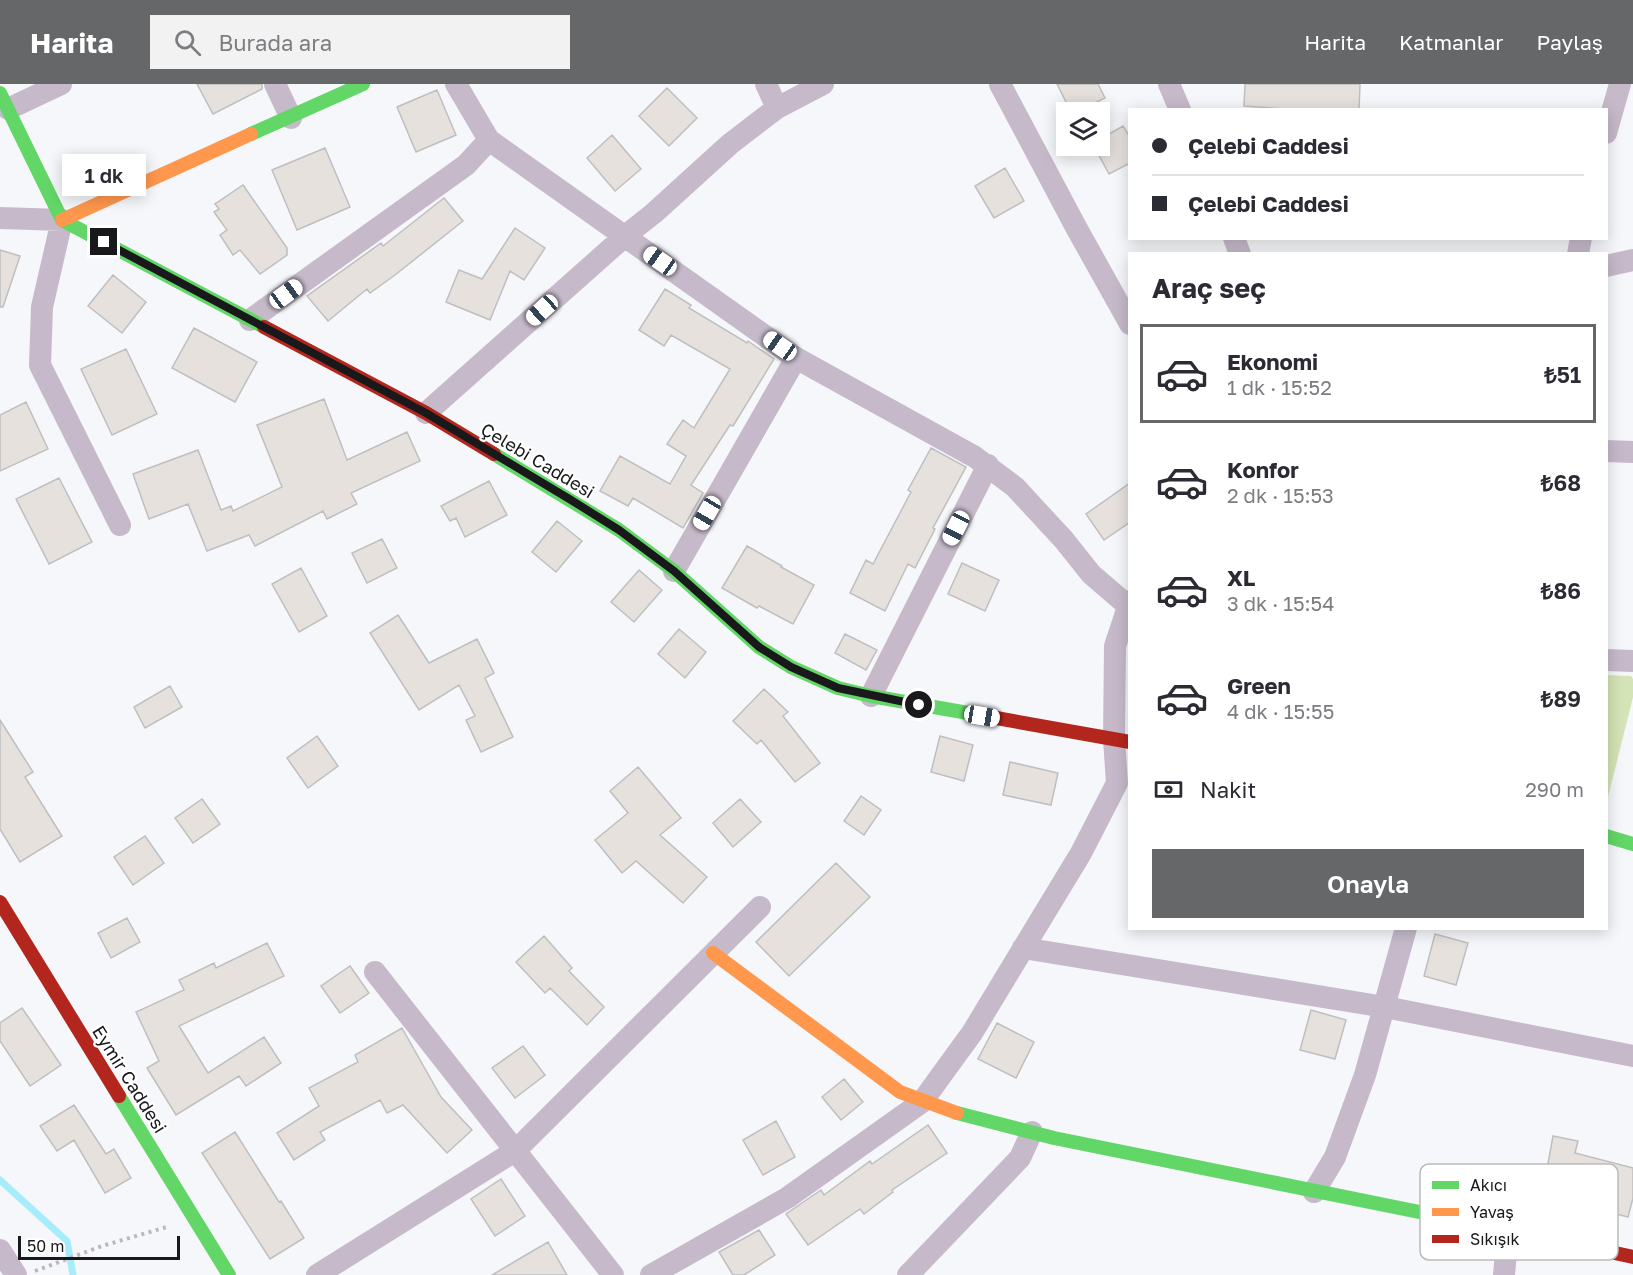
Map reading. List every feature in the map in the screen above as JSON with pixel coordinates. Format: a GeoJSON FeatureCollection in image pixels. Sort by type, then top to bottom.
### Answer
{"type":"FeatureCollection","features":[{"type":"Feature","properties":{"kind":"street"},"geometry":{"type":"LineString","coordinates":[[61,84],[4,101],[62,220],[42,307],[40,365],[120,525]]}},
{"type":"Feature","properties":{"kind":"street"},"geometry":{"type":"LineString","coordinates":[[275,84],[291,118]]}},
{"type":"Feature","properties":{"kind":"street"},"geometry":{"type":"LineString","coordinates":[[0,218],[62,220],[363,84]]}},
{"type":"Feature","properties":{"kind":"street"},"geometry":{"type":"LineString","coordinates":[[456,84],[489,140],[796,358],[988,465],[1015,487],[1064,540],[1091,574],[1128,603],[1115,646],[1122,740],[1117,783],[1081,853],[972,1033],[922,1102],[788,1198],[651,1275]]}},
{"type":"Feature","properties":{"kind":"street"},"geometry":{"type":"LineString","coordinates":[[765,84],[777,108]]}},
{"type":"Feature","properties":{"kind":"street"},"geometry":{"type":"LineString","coordinates":[[426,413],[730,144],[777,108],[823,84]]}},
{"type":"Feature","properties":{"kind":"street"},"geometry":{"type":"LineString","coordinates":[[1000,84],[1128,320]]}},
{"type":"Feature","properties":{"kind":"street"},"geometry":{"type":"LineString","coordinates":[[1169,84],[1179,108]]}},
{"type":"Feature","properties":{"kind":"street"},"geometry":{"type":"LineString","coordinates":[[1608,126],[1620,84]]}},
{"type":"Feature","properties":{"kind":"street"},"geometry":{"type":"LineString","coordinates":[[250,320],[466,165],[489,140]]}},
{"type":"Feature","properties":{"kind":"street","name":"Çelebi Caddesi"},"geometry":{"type":"LineString","coordinates":[[62,220],[426,413],[619,530],[674,571],[759,647],[816,679],[838,688],[871,696],[1122,740]]}},
{"type":"Feature","properties":{"kind":"street"},"geometry":{"type":"LineString","coordinates":[[1608,266],[1633,260]]}},
{"type":"Feature","properties":{"kind":"street"},"geometry":{"type":"LineString","coordinates":[[674,571],[796,358]]}},
{"type":"Feature","properties":{"kind":"street"},"geometry":{"type":"LineString","coordinates":[[1608,452],[1633,452]]}},
{"type":"Feature","properties":{"kind":"street"},"geometry":{"type":"LineString","coordinates":[[871,696],[988,465]]}},
{"type":"Feature","properties":{"kind":"street"},"geometry":{"type":"LineString","coordinates":[[1608,660],[1633,661]]}},
{"type":"Feature","properties":{"kind":"street"},"geometry":{"type":"LineString","coordinates":[[1608,837],[1633,844]]}},
{"type":"Feature","properties":{"kind":"street","name":"Eymir Caddesi"},"geometry":{"type":"LineString","coordinates":[[0,902],[229,1275]]}},
{"type":"Feature","properties":{"kind":"street"},"geometry":{"type":"LineString","coordinates":[[317,1275],[516,1151],[760,907]]}},
{"type":"Feature","properties":{"kind":"street"},"geometry":{"type":"LineString","coordinates":[[1314,1192],[1335,1157],[1365,1075],[1405,930]]}},
{"type":"Feature","properties":{"kind":"street"},"geometry":{"type":"LineString","coordinates":[[1023,948],[1385,1007],[1633,1056]]}},
{"type":"Feature","properties":{"kind":"street"},"geometry":{"type":"LineString","coordinates":[[713,954],[900,1092],[922,1102],[980,1121],[1420,1212]]}},
{"type":"Feature","properties":{"kind":"street"},"geometry":{"type":"LineString","coordinates":[[375,972],[613,1275]]}},
{"type":"Feature","properties":{"kind":"street"},"geometry":{"type":"LineString","coordinates":[[908,1275],[1020,1158],[1032,1132]]}},
{"type":"Feature","properties":{"kind":"street"},"geometry":{"type":"LineString","coordinates":[[0,1250],[23,1274]]}},
{"type":"Feature","properties":{"kind":"street"},"geometry":{"type":"LineString","coordinates":[[1618,1254],[1633,1257]]}},
{"type":"Feature","properties":{"kind":"street"},"geometry":{"type":"LineString","coordinates":[[1504,1275],[1505,1260]]}},
{"type":"Feature","properties":{"kind":"path"},"geometry":{"type":"LineString","coordinates":[[23,1274],[102,1246],[172,1225],[191,1214]]}},
{"type":"Feature","properties":{"kind":"green space"},"geometry":{"type":"Polygon","coordinates":[[[1608,675],[1631,676],[1633,697],[1608,797],[1608,675]]]}},
{"type":"Feature","properties":{"kind":"building"},"geometry":{"type":"Polygon","coordinates":[[[197,84],[262,84],[262,89],[213,114],[197,84]]]}},
{"type":"Feature","properties":{"kind":"building"},"geometry":{"type":"Polygon","coordinates":[[[1057,84],[1098,84],[1105,98],[1097,102],[1066,102],[1057,84]]]}},
{"type":"Feature","properties":{"kind":"building"},"geometry":{"type":"Polygon","coordinates":[[[1245,84],[1360,84],[1359,108],[1244,106],[1245,84]]]}},
{"type":"Feature","properties":{"kind":"building"},"geometry":{"type":"Polygon","coordinates":[[[667,88],[697,118],[669,146],[639,116],[667,88]]]}},
{"type":"Feature","properties":{"kind":"building"},"geometry":{"type":"Polygon","coordinates":[[[437,90],[456,135],[416,152],[397,107],[437,90]]]}},
{"type":"Feature","properties":{"kind":"building"},"geometry":{"type":"Polygon","coordinates":[[[1123,126],[1128,134],[1128,164],[1109,174],[1099,156],[1110,156],[1110,133],[1123,126]]]}},
{"type":"Feature","properties":{"kind":"building"},"geometry":{"type":"Polygon","coordinates":[[[612,135],[641,169],[615,191],[587,158],[612,135]]]}},
{"type":"Feature","properties":{"kind":"building"},"geometry":{"type":"Polygon","coordinates":[[[325,148],[350,207],[297,230],[272,170],[325,148]]]}},
{"type":"Feature","properties":{"kind":"building"},"geometry":{"type":"Polygon","coordinates":[[[1005,168],[1024,201],[994,218],[975,186],[1005,168]]]}},
{"type":"Feature","properties":{"kind":"building"},"geometry":{"type":"Polygon","coordinates":[[[243,185],[287,248],[287,255],[260,274],[240,250],[233,255],[220,235],[227,230],[214,212],[219,209],[215,204],[243,185]]]}},
{"type":"Feature","properties":{"kind":"building"},"geometry":{"type":"Polygon","coordinates":[[[444,198],[463,221],[395,275],[370,293],[367,289],[328,321],[307,296],[381,243],[383,246],[444,198]]]}},
{"type":"Feature","properties":{"kind":"building"},"geometry":{"type":"Polygon","coordinates":[[[515,228],[545,248],[524,280],[510,271],[490,320],[446,302],[459,270],[482,279],[515,228]]]}},
{"type":"Feature","properties":{"kind":"building"},"geometry":{"type":"Polygon","coordinates":[[[0,250],[20,256],[3,307],[0,307],[0,250]]]}},
{"type":"Feature","properties":{"kind":"building"},"geometry":{"type":"Polygon","coordinates":[[[113,275],[146,302],[122,333],[88,306],[113,275]]]}},
{"type":"Feature","properties":{"kind":"building"},"geometry":{"type":"Polygon","coordinates":[[[665,289],[691,305],[689,308],[747,343],[748,341],[774,359],[733,426],[730,425],[691,485],[703,493],[683,528],[633,498],[628,506],[600,491],[620,456],[670,484],[686,456],[667,444],[683,420],[694,428],[730,369],[671,335],[664,346],[639,330],[665,289]]]}},
{"type":"Feature","properties":{"kind":"building"},"geometry":{"type":"Polygon","coordinates":[[[194,328],[257,362],[235,402],[172,368],[194,328]]]}},
{"type":"Feature","properties":{"kind":"building"},"geometry":{"type":"Polygon","coordinates":[[[126,349],[157,414],[112,435],[81,369],[126,349]]]}},
{"type":"Feature","properties":{"kind":"building"},"geometry":{"type":"Polygon","coordinates":[[[324,399],[347,460],[407,432],[420,461],[351,493],[357,504],[327,519],[323,511],[255,546],[249,535],[207,551],[188,504],[149,519],[133,474],[198,450],[221,510],[231,506],[233,511],[282,487],[257,425],[324,399]]]}},
{"type":"Feature","properties":{"kind":"building"},"geometry":{"type":"Polygon","coordinates":[[[26,402],[48,449],[0,471],[0,415],[26,402]]]}},
{"type":"Feature","properties":{"kind":"building"},"geometry":{"type":"Polygon","coordinates":[[[931,448],[966,467],[933,528],[935,529],[915,568],[908,564],[885,611],[850,593],[866,560],[873,564],[931,448]]]}},
{"type":"Feature","properties":{"kind":"building"},"geometry":{"type":"Polygon","coordinates":[[[59,478],[92,542],[49,564],[16,499],[59,478]]]}},
{"type":"Feature","properties":{"kind":"building"},"geometry":{"type":"Polygon","coordinates":[[[489,481],[507,515],[465,537],[456,518],[450,521],[441,506],[489,481]]]}},
{"type":"Feature","properties":{"kind":"building"},"geometry":{"type":"Polygon","coordinates":[[[1128,484],[1128,523],[1104,540],[1086,514],[1128,484]]]}},
{"type":"Feature","properties":{"kind":"building"},"geometry":{"type":"Polygon","coordinates":[[[557,521],[582,541],[556,572],[532,552],[557,521]]]}},
{"type":"Feature","properties":{"kind":"building"},"geometry":{"type":"Polygon","coordinates":[[[382,539],[397,568],[367,583],[352,553],[382,539]]]}},
{"type":"Feature","properties":{"kind":"building"},"geometry":{"type":"Polygon","coordinates":[[[747,546],[814,585],[793,624],[759,606],[757,608],[722,588],[747,546]]]}},
{"type":"Feature","properties":{"kind":"building"},"geometry":{"type":"Polygon","coordinates":[[[962,563],[999,580],[985,611],[948,594],[962,563]]]}},
{"type":"Feature","properties":{"kind":"building"},"geometry":{"type":"Polygon","coordinates":[[[301,568],[327,616],[299,632],[272,584],[301,568]]]}},
{"type":"Feature","properties":{"kind":"building"},"geometry":{"type":"Polygon","coordinates":[[[639,570],[662,590],[634,622],[611,602],[639,570]]]}},
{"type":"Feature","properties":{"kind":"building"},"geometry":{"type":"Polygon","coordinates":[[[398,615],[429,663],[477,639],[494,673],[485,678],[513,737],[481,752],[466,720],[475,716],[459,685],[419,710],[370,633],[398,615]]]}},
{"type":"Feature","properties":{"kind":"building"},"geometry":{"type":"Polygon","coordinates":[[[679,629],[706,652],[685,678],[658,654],[679,629]]]}},
{"type":"Feature","properties":{"kind":"building"},"geometry":{"type":"Polygon","coordinates":[[[845,634],[877,650],[866,670],[835,653],[845,634]]]}},
{"type":"Feature","properties":{"kind":"building"},"geometry":{"type":"Polygon","coordinates":[[[170,686],[182,707],[145,728],[134,707],[170,686]]]}},
{"type":"Feature","properties":{"kind":"building"},"geometry":{"type":"Polygon","coordinates":[[[764,689],[788,712],[783,716],[820,763],[795,782],[761,740],[757,744],[733,721],[764,689]]]}},
{"type":"Feature","properties":{"kind":"building"},"geometry":{"type":"Polygon","coordinates":[[[0,720],[33,772],[25,777],[62,836],[20,862],[0,829],[0,720]]]}},
{"type":"Feature","properties":{"kind":"building"},"geometry":{"type":"Polygon","coordinates":[[[317,736],[338,766],[308,788],[287,758],[317,736]]]}},
{"type":"Feature","properties":{"kind":"building"},"geometry":{"type":"Polygon","coordinates":[[[940,736],[973,745],[964,781],[931,772],[940,736]]]}},
{"type":"Feature","properties":{"kind":"building"},"geometry":{"type":"Polygon","coordinates":[[[1010,762],[1058,773],[1051,805],[1003,795],[1010,762]]]}},
{"type":"Feature","properties":{"kind":"building"},"geometry":{"type":"Polygon","coordinates":[[[638,767],[681,818],[660,835],[707,877],[683,903],[636,861],[622,873],[595,840],[628,813],[610,791],[638,767]]]}},
{"type":"Feature","properties":{"kind":"building"},"geometry":{"type":"Polygon","coordinates":[[[861,796],[881,810],[864,835],[844,821],[861,796]]]}},
{"type":"Feature","properties":{"kind":"building"},"geometry":{"type":"Polygon","coordinates":[[[202,799],[220,824],[193,843],[175,818],[202,799]]]}},
{"type":"Feature","properties":{"kind":"building"},"geometry":{"type":"Polygon","coordinates":[[[740,799],[761,822],[733,847],[713,823],[740,799]]]}},
{"type":"Feature","properties":{"kind":"building"},"geometry":{"type":"Polygon","coordinates":[[[145,836],[164,863],[133,885],[114,857],[145,836]]]}},
{"type":"Feature","properties":{"kind":"building"},"geometry":{"type":"Polygon","coordinates":[[[836,863],[870,897],[789,976],[756,942],[836,863]]]}},
{"type":"Feature","properties":{"kind":"building"},"geometry":{"type":"Polygon","coordinates":[[[127,918],[140,942],[111,958],[98,933],[127,918]]]}},
{"type":"Feature","properties":{"kind":"building"},"geometry":{"type":"Polygon","coordinates":[[[1435,934],[1468,943],[1456,985],[1424,976],[1435,934]]]}},
{"type":"Feature","properties":{"kind":"building"},"geometry":{"type":"Polygon","coordinates":[[[544,936],[572,968],[569,971],[604,1007],[587,1025],[550,988],[545,993],[516,962],[544,936]]]}},
{"type":"Feature","properties":{"kind":"building"},"geometry":{"type":"Polygon","coordinates":[[[267,943],[284,976],[179,1026],[208,1073],[264,1037],[281,1063],[246,1086],[239,1076],[176,1115],[147,1068],[159,1061],[136,1012],[184,990],[179,980],[214,963],[216,968],[267,943]]]}},
{"type":"Feature","properties":{"kind":"building"},"geometry":{"type":"Polygon","coordinates":[[[350,966],[369,993],[340,1013],[321,986],[350,966]]]}},
{"type":"Feature","properties":{"kind":"building"},"geometry":{"type":"Polygon","coordinates":[[[22,1008],[61,1065],[30,1086],[0,1041],[0,1023],[22,1008]]]}},
{"type":"Feature","properties":{"kind":"building"},"geometry":{"type":"Polygon","coordinates":[[[1311,1010],[1346,1020],[1335,1059],[1300,1050],[1311,1010]]]}},
{"type":"Feature","properties":{"kind":"building"},"geometry":{"type":"Polygon","coordinates":[[[997,1023],[1034,1042],[1016,1078],[978,1059],[997,1023]]]}},
{"type":"Feature","properties":{"kind":"building"},"geometry":{"type":"Polygon","coordinates":[[[402,1028],[441,1097],[472,1130],[447,1153],[403,1105],[387,1113],[380,1100],[320,1132],[325,1140],[294,1160],[277,1133],[319,1106],[309,1088],[358,1062],[355,1055],[402,1028]]]}},
{"type":"Feature","properties":{"kind":"building"},"geometry":{"type":"Polygon","coordinates":[[[523,1046],[545,1075],[515,1098],[492,1068],[523,1046]]]}},
{"type":"Feature","properties":{"kind":"building"},"geometry":{"type":"Polygon","coordinates":[[[844,1079],[863,1102],[841,1120],[822,1097],[844,1079]]]}},
{"type":"Feature","properties":{"kind":"building"},"geometry":{"type":"Polygon","coordinates":[[[74,1105],[106,1154],[114,1149],[131,1178],[105,1193],[74,1140],[57,1151],[40,1126],[74,1105]]]}},
{"type":"Feature","properties":{"kind":"building"},"geometry":{"type":"Polygon","coordinates":[[[776,1121],[795,1157],[763,1175],[743,1140],[776,1121]]]}},
{"type":"Feature","properties":{"kind":"building"},"geometry":{"type":"Polygon","coordinates":[[[928,1125],[947,1153],[892,1190],[893,1192],[864,1214],[860,1209],[808,1245],[786,1214],[821,1190],[824,1195],[870,1161],[872,1164],[928,1125]]]}},
{"type":"Feature","properties":{"kind":"building"},"geometry":{"type":"Polygon","coordinates":[[[235,1132],[304,1238],[270,1259],[202,1153],[235,1132]]]}},
{"type":"Feature","properties":{"kind":"building"},"geometry":{"type":"Polygon","coordinates":[[[1553,1136],[1578,1141],[1575,1153],[1618,1164],[1548,1164],[1553,1136]]]}},
{"type":"Feature","properties":{"kind":"building"},"geometry":{"type":"Polygon","coordinates":[[[1618,1164],[1633,1168],[1633,1198],[1628,1217],[1618,1214],[1618,1164]]]}},
{"type":"Feature","properties":{"kind":"building"},"geometry":{"type":"Polygon","coordinates":[[[501,1179],[525,1216],[495,1236],[471,1199],[501,1179]]]}},
{"type":"Feature","properties":{"kind":"building"},"geometry":{"type":"Polygon","coordinates":[[[759,1230],[775,1255],[744,1275],[733,1275],[719,1252],[759,1230]]]}},
{"type":"Feature","properties":{"kind":"building"},"geometry":{"type":"Polygon","coordinates":[[[548,1242],[567,1275],[492,1275],[519,1259],[548,1242]]]}},
{"type":"Feature","properties":{"kind":"waterway"},"geometry":{"type":"LineString","coordinates":[[0,1180],[67,1241],[73,1275]]}},
{"type":"Feature","properties":{"kind":"traffic: fast"},"geometry":{"type":"LineString","coordinates":[[251,134],[363,84]]}},
{"type":"Feature","properties":{"kind":"traffic: fast"},"geometry":{"type":"LineString","coordinates":[[0,93],[62,220],[264,327]]}},
{"type":"Feature","properties":{"kind":"traffic: fast"},"geometry":{"type":"LineString","coordinates":[[494,454],[619,530],[674,571],[759,647],[791,667],[838,688],[974,714]]}},
{"type":"Feature","properties":{"kind":"traffic: fast"},"geometry":{"type":"LineString","coordinates":[[1608,837],[1633,844]]}},
{"type":"Feature","properties":{"kind":"traffic: fast"},"geometry":{"type":"LineString","coordinates":[[119,1096],[229,1275]]}},
{"type":"Feature","properties":{"kind":"traffic: fast"},"geometry":{"type":"LineString","coordinates":[[957,1113],[1054,1138],[1420,1212]]}},
{"type":"Feature","properties":{"kind":"traffic: slow"},"geometry":{"type":"LineString","coordinates":[[62,220],[251,134]]}},
{"type":"Feature","properties":{"kind":"traffic: slow"},"geometry":{"type":"LineString","coordinates":[[713,953],[900,1092],[957,1113]]}},
{"type":"Feature","properties":{"kind":"traffic: jam"},"geometry":{"type":"LineString","coordinates":[[264,327],[426,413],[494,454]]}},
{"type":"Feature","properties":{"kind":"traffic: jam"},"geometry":{"type":"LineString","coordinates":[[974,714],[1128,742]]}},
{"type":"Feature","properties":{"kind":"traffic: jam"},"geometry":{"type":"LineString","coordinates":[[0,902],[119,1096]]}},
{"type":"Feature","properties":{"kind":"traffic: jam"},"geometry":{"type":"LineString","coordinates":[[1618,1254],[1633,1257]]}},
{"type":"Feature","properties":{"kind":"route"},"geometry":{"type":"LineString","coordinates":[[104,242],[426,413],[571,500],[619,530],[674,571],[759,647],[791,667],[838,688],[919,705]]}}]}
